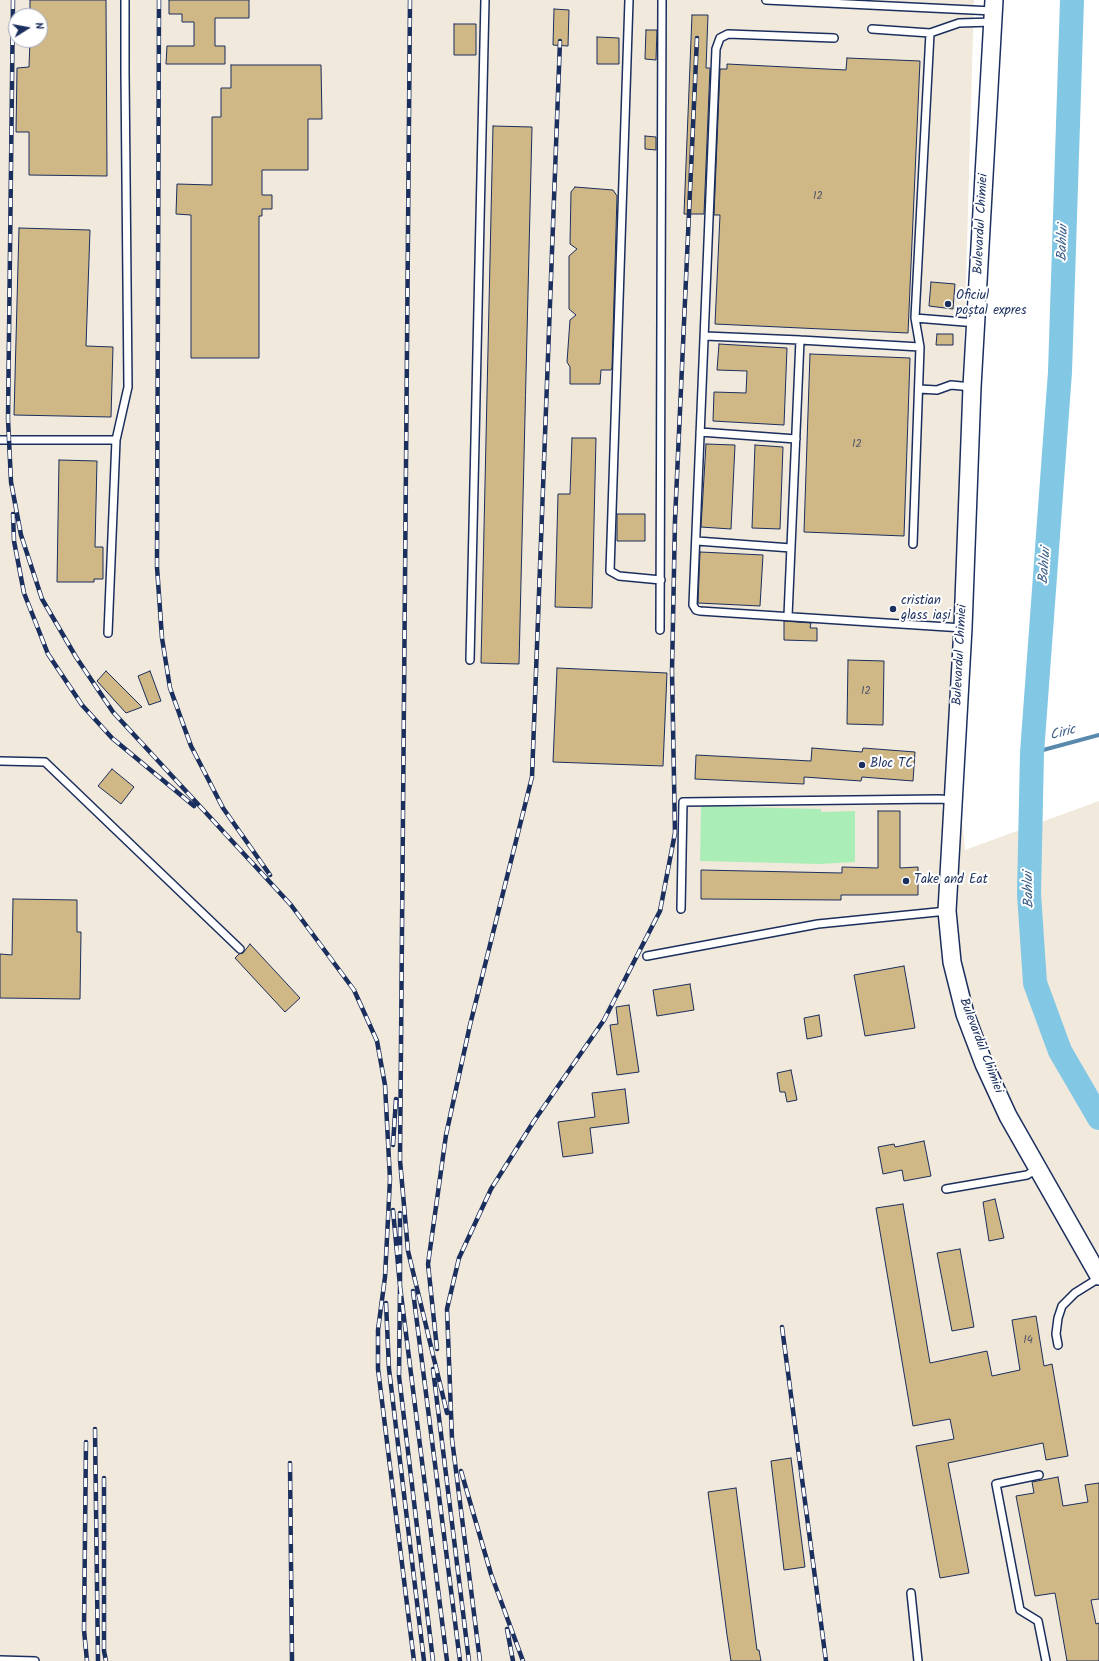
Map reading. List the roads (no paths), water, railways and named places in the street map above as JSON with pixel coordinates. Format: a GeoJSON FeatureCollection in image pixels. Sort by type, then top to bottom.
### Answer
{"type":"FeatureCollection","features":[{"type":"Feature","properties":{"kind":"street","name":"Bulevardul Chimiei"},"geometry":{"type":"LineString","coordinates":[[993,11],[977,322],[972,387],[963,628],[947,911],[952,962],[965,1014],[984,1064],[1008,1116],[1099,1277]]}},
{"type":"Feature","properties":{"kind":"lane"},"geometry":{"type":"LineString","coordinates":[[108,633],[116,440],[128,387],[125,0]]}},
{"type":"Feature","properties":{"kind":"lane"},"geometry":{"type":"LineString","coordinates":[[470,660],[485,0]]}},
{"type":"Feature","properties":{"kind":"lane"},"geometry":{"type":"LineString","coordinates":[[629,0],[610,571],[619,576],[661,580]]}},
{"type":"Feature","properties":{"kind":"lane"},"geometry":{"type":"LineString","coordinates":[[660,630],[662,0]]}},
{"type":"Feature","properties":{"kind":"lane"},"geometry":{"type":"LineString","coordinates":[[766,0],[993,11]]}},
{"type":"Feature","properties":{"kind":"lane"},"geometry":{"type":"LineString","coordinates":[[872,29],[930,33],[993,11]]}},
{"type":"Feature","properties":{"kind":"lane"},"geometry":{"type":"LineString","coordinates":[[913,544],[920,348],[915,318],[930,33]]}},
{"type":"Feature","properties":{"kind":"lane"},"geometry":{"type":"LineString","coordinates":[[834,38],[728,34],[720,38],[716,49],[700,432],[697,541],[693,605],[696,610],[963,628]]}},
{"type":"Feature","properties":{"kind":"lane"},"geometry":{"type":"LineString","coordinates":[[915,318],[977,322]]}},
{"type":"Feature","properties":{"kind":"lane"},"geometry":{"type":"LineString","coordinates":[[705,336],[800,340],[920,348]]}},
{"type":"Feature","properties":{"kind":"lane"},"geometry":{"type":"LineString","coordinates":[[788,616],[800,340]]}},
{"type":"Feature","properties":{"kind":"lane"},"geometry":{"type":"LineString","coordinates":[[919,389],[937,390],[951,385],[972,387]]}},
{"type":"Feature","properties":{"kind":"lane"},"geometry":{"type":"LineString","coordinates":[[700,432],[796,439]]}},
{"type":"Feature","properties":{"kind":"lane"},"geometry":{"type":"LineString","coordinates":[[0,440],[116,440]]}},
{"type":"Feature","properties":{"kind":"lane"},"geometry":{"type":"LineString","coordinates":[[697,541],[791,548]]}},
{"type":"Feature","properties":{"kind":"lane"},"geometry":{"type":"LineString","coordinates":[[0,761],[45,762],[240,949]]}},
{"type":"Feature","properties":{"kind":"lane"},"geometry":{"type":"LineString","coordinates":[[681,909],[683,802],[954,800]]}},
{"type":"Feature","properties":{"kind":"lane"},"geometry":{"type":"LineString","coordinates":[[647,956],[818,924],[947,911]]}},
{"type":"Feature","properties":{"kind":"lane"},"geometry":{"type":"LineString","coordinates":[[946,1189],[1027,1175],[1038,1169]]}},
{"type":"Feature","properties":{"kind":"lane"},"geometry":{"type":"LineString","coordinates":[[1058,1345],[1056,1334],[1058,1318],[1062,1306],[1075,1293],[1099,1277]]}},
{"type":"Feature","properties":{"kind":"lane"},"geometry":{"type":"LineString","coordinates":[[1039,1475],[996,1484],[1020,1610],[1038,1622],[1046,1661]]}},
{"type":"Feature","properties":{"kind":"lane"},"geometry":{"type":"LineString","coordinates":[[911,1593],[918,1661]]}},
{"type":"Feature","properties":{"kind":"lane"},"geometry":{"type":"LineString","coordinates":[[0,1660],[35,1661]]}},
{"type":"Feature","properties":{"kind":"waterway","name":"Bahlui"},"geometry":{"type":"LineString","coordinates":[[1072,0],[1060,372],[1032,753],[1029,894],[1035,983],[1060,1051],[1099,1118]]}},
{"type":"Feature","properties":{"kind":"waterway","name":"Ciric"},"geometry":{"type":"LineString","coordinates":[[1032,753],[1099,735]]}},
{"type":"Feature","properties":{"kind":"railway"},"geometry":{"type":"LineString","coordinates":[[13,0],[8,419],[11,482],[21,535],[42,599],[76,657],[113,712],[291,905],[354,990],[377,1041],[385,1085],[390,1179],[385,1277],[378,1330],[378,1369],[414,1661]]}},
{"type":"Feature","properties":{"kind":"railway"},"geometry":{"type":"LineString","coordinates":[[159,0],[157,567],[162,638],[170,688],[191,746],[223,808],[270,875]]}},
{"type":"Feature","properties":{"kind":"railway"},"geometry":{"type":"LineString","coordinates":[[410,0],[400,1160],[408,1251],[447,1413]]}},
{"type":"Feature","properties":{"kind":"railway"},"geometry":{"type":"LineString","coordinates":[[480,1661],[452,1439],[447,1309],[459,1258],[491,1189],[534,1121],[604,1020],[660,911],[675,833],[672,671],[675,520],[697,38]]}},
{"type":"Feature","properties":{"kind":"railway"},"geometry":{"type":"LineString","coordinates":[[437,1349],[428,1264],[446,1135],[470,1025],[532,777],[560,41]]}},
{"type":"Feature","properties":{"kind":"railway"},"geometry":{"type":"LineString","coordinates":[[13,514],[14,541],[24,593],[48,654],[82,705],[112,738],[194,806]]}},
{"type":"Feature","properties":{"kind":"railway"},"geometry":{"type":"LineString","coordinates":[[393,1145],[396,1099]]}},
{"type":"Feature","properties":{"kind":"railway"},"geometry":{"type":"LineString","coordinates":[[393,1210],[400,1286],[400,1213]]}},
{"type":"Feature","properties":{"kind":"railway"},"geometry":{"type":"LineString","coordinates":[[433,1661],[399,1376],[400,1286],[447,1661]]}},
{"type":"Feature","properties":{"kind":"railway"},"geometry":{"type":"LineString","coordinates":[[413,1291],[460,1661]]}},
{"type":"Feature","properties":{"kind":"railway"},"geometry":{"type":"LineString","coordinates":[[386,1303],[389,1369],[424,1661]]}},
{"type":"Feature","properties":{"kind":"railway"},"geometry":{"type":"LineString","coordinates":[[782,1327],[826,1661]]}},
{"type":"Feature","properties":{"kind":"railway"},"geometry":{"type":"LineString","coordinates":[[433,1369],[469,1661]]}},
{"type":"Feature","properties":{"kind":"railway"},"geometry":{"type":"LineString","coordinates":[[95,1429],[98,1661]]}},
{"type":"Feature","properties":{"kind":"railway"},"geometry":{"type":"LineString","coordinates":[[86,1442],[84,1630],[87,1661]]}},
{"type":"Feature","properties":{"kind":"railway"},"geometry":{"type":"LineString","coordinates":[[290,1463],[292,1661]]}},
{"type":"Feature","properties":{"kind":"railway"},"geometry":{"type":"LineString","coordinates":[[461,1471],[491,1574],[523,1661]]}},
{"type":"Feature","properties":{"kind":"railway"},"geometry":{"type":"LineString","coordinates":[[104,1478],[104,1651],[106,1661]]}},
{"type":"Feature","properties":{"kind":"railway"},"geometry":{"type":"LineString","coordinates":[[507,1629],[513,1661]]}},
{"type":"Feature","properties":{"kind":"place","name":"Oficiul poștal expres"},"geometry":{"type":"Point","coordinates":[948,304]}},
{"type":"Feature","properties":{"kind":"place","name":"cristian glass iași"},"geometry":{"type":"Point","coordinates":[893,609]}},
{"type":"Feature","properties":{"kind":"place","name":"Bloc TC"},"geometry":{"type":"Point","coordinates":[862,765]}},
{"type":"Feature","properties":{"kind":"place","name":"Take and Eat"},"geometry":{"type":"Point","coordinates":[906,881]}}]}
